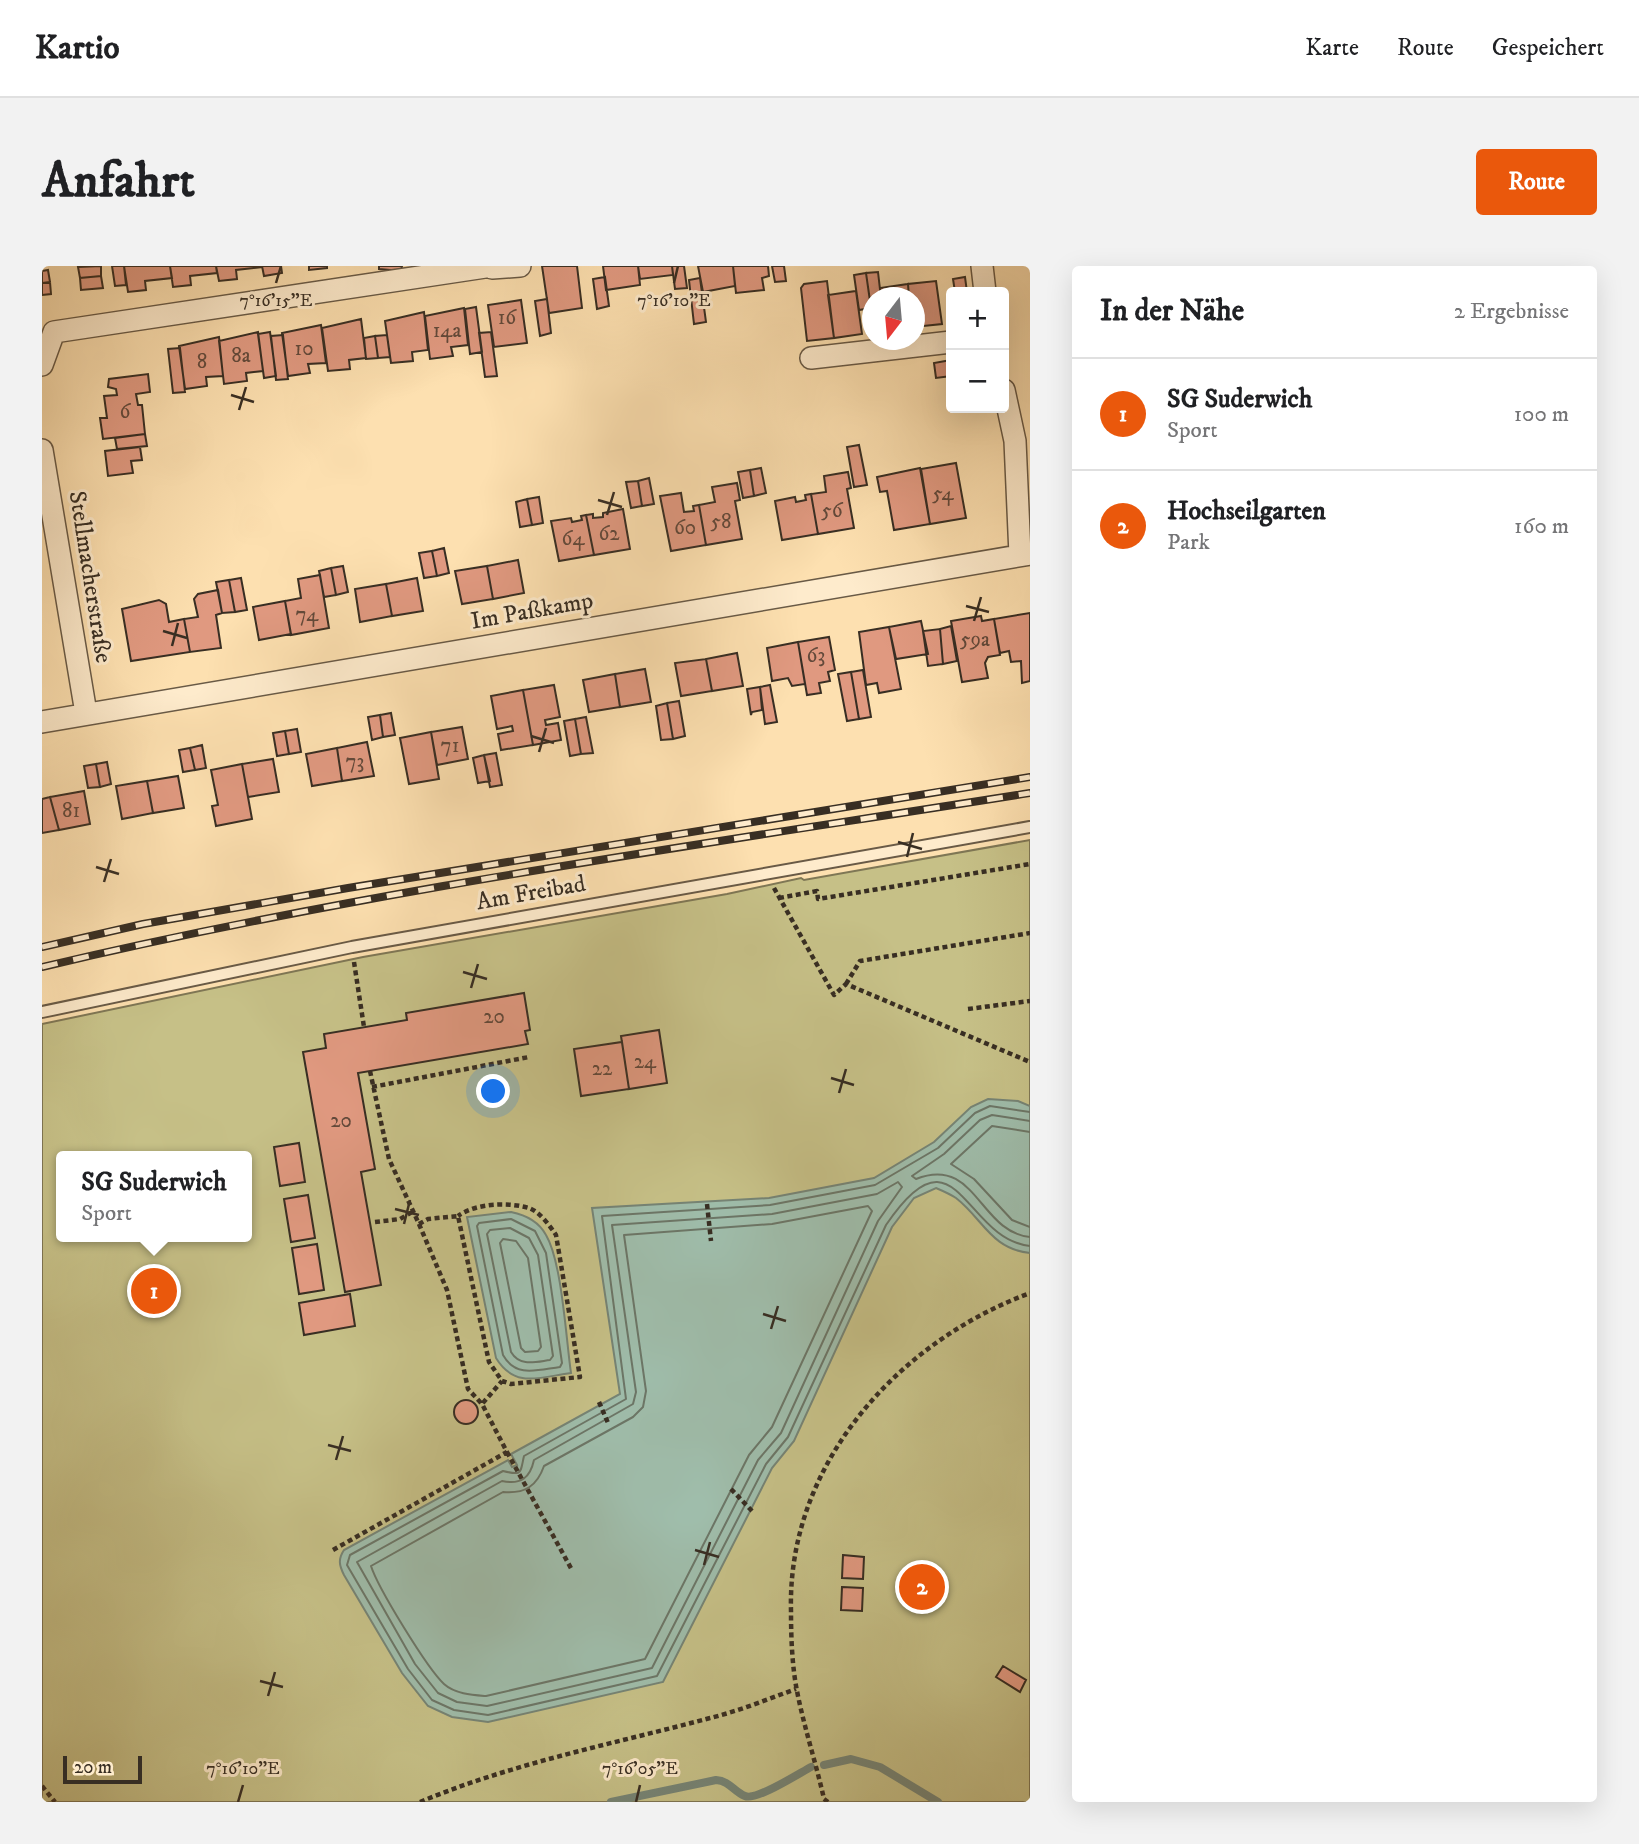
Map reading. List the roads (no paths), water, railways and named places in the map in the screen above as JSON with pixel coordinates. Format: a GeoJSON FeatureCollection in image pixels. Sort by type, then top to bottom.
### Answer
{"type":"FeatureCollection","features":[{"type":"Feature","properties":{"kind":"street"},"geometry":{"type":"LineString","coordinates":[[42,365],[54,332],[492,267],[520,266]]}},
{"type":"Feature","properties":{"kind":"street"},"geometry":{"type":"LineString","coordinates":[[982,266],[984,287]]}},
{"type":"Feature","properties":{"kind":"street"},"geometry":{"type":"LineString","coordinates":[[811,358],[946,343]]}},
{"type":"Feature","properties":{"kind":"street"},"geometry":{"type":"LineString","coordinates":[[1009,413],[1015,441],[1025,555]]}},
{"type":"Feature","properties":{"kind":"street","name":"Stellmacherstraße"},"geometry":{"type":"LineString","coordinates":[[42,450],[86,713]]}},
{"type":"Feature","properties":{"kind":"street","name":"Im Paßkamp"},"geometry":{"type":"LineString","coordinates":[[42,722],[1025,555]]}},
{"type":"Feature","properties":{"kind":"lane","name":"Am Freibad"},"geometry":{"type":"LineString","coordinates":[[42,1012],[352,947],[1030,827]]}},
{"type":"Feature","properties":{"kind":"water"},"geometry":{"type":"Polygon","coordinates":[[[988,1099],[1018,1101],[1030,1106],[1030,1253],[1006,1246],[988,1232],[956,1198],[936,1188],[914,1198],[892,1227],[794,1441],[772,1468],[663,1682],[488,1722],[452,1717],[428,1706],[402,1673],[344,1575],[340,1559],[344,1550],[508,1460],[512,1467],[517,1465],[511,1454],[620,1394],[592,1208],[769,1198],[874,1178],[934,1142],[971,1107],[988,1099]]]}},
{"type":"Feature","properties":{"kind":"water"},"geometry":{"type":"Polygon","coordinates":[[[511,1212],[536,1223],[543,1230],[551,1247],[560,1282],[571,1373],[529,1379],[511,1374],[496,1358],[467,1217],[511,1212]]]}},
{"type":"Feature","properties":{"kind":"waterway"},"geometry":{"type":"LineString","coordinates":[[824,1765],[851,1759],[880,1767],[938,1802]]}},
{"type":"Feature","properties":{"kind":"waterway"},"geometry":{"type":"LineString","coordinates":[[611,1802],[716,1780],[725,1782],[745,1796],[758,1795],[811,1767]]}},
{"type":"Feature","properties":{"kind":"railway"},"geometry":{"type":"LineString","coordinates":[[42,947],[143,924],[348,888],[1030,777]]}},
{"type":"Feature","properties":{"kind":"railway"},"geometry":{"type":"LineString","coordinates":[[42,967],[410,892],[1030,793]]}},
{"type":"Feature","properties":{"kind":"place","name":"SG Suderwich"},"geometry":{"type":"Point","coordinates":[154,1291]}},
{"type":"Feature","properties":{"kind":"place","name":"Hochseilgarten"},"geometry":{"type":"Point","coordinates":[922,1587]}}]}
